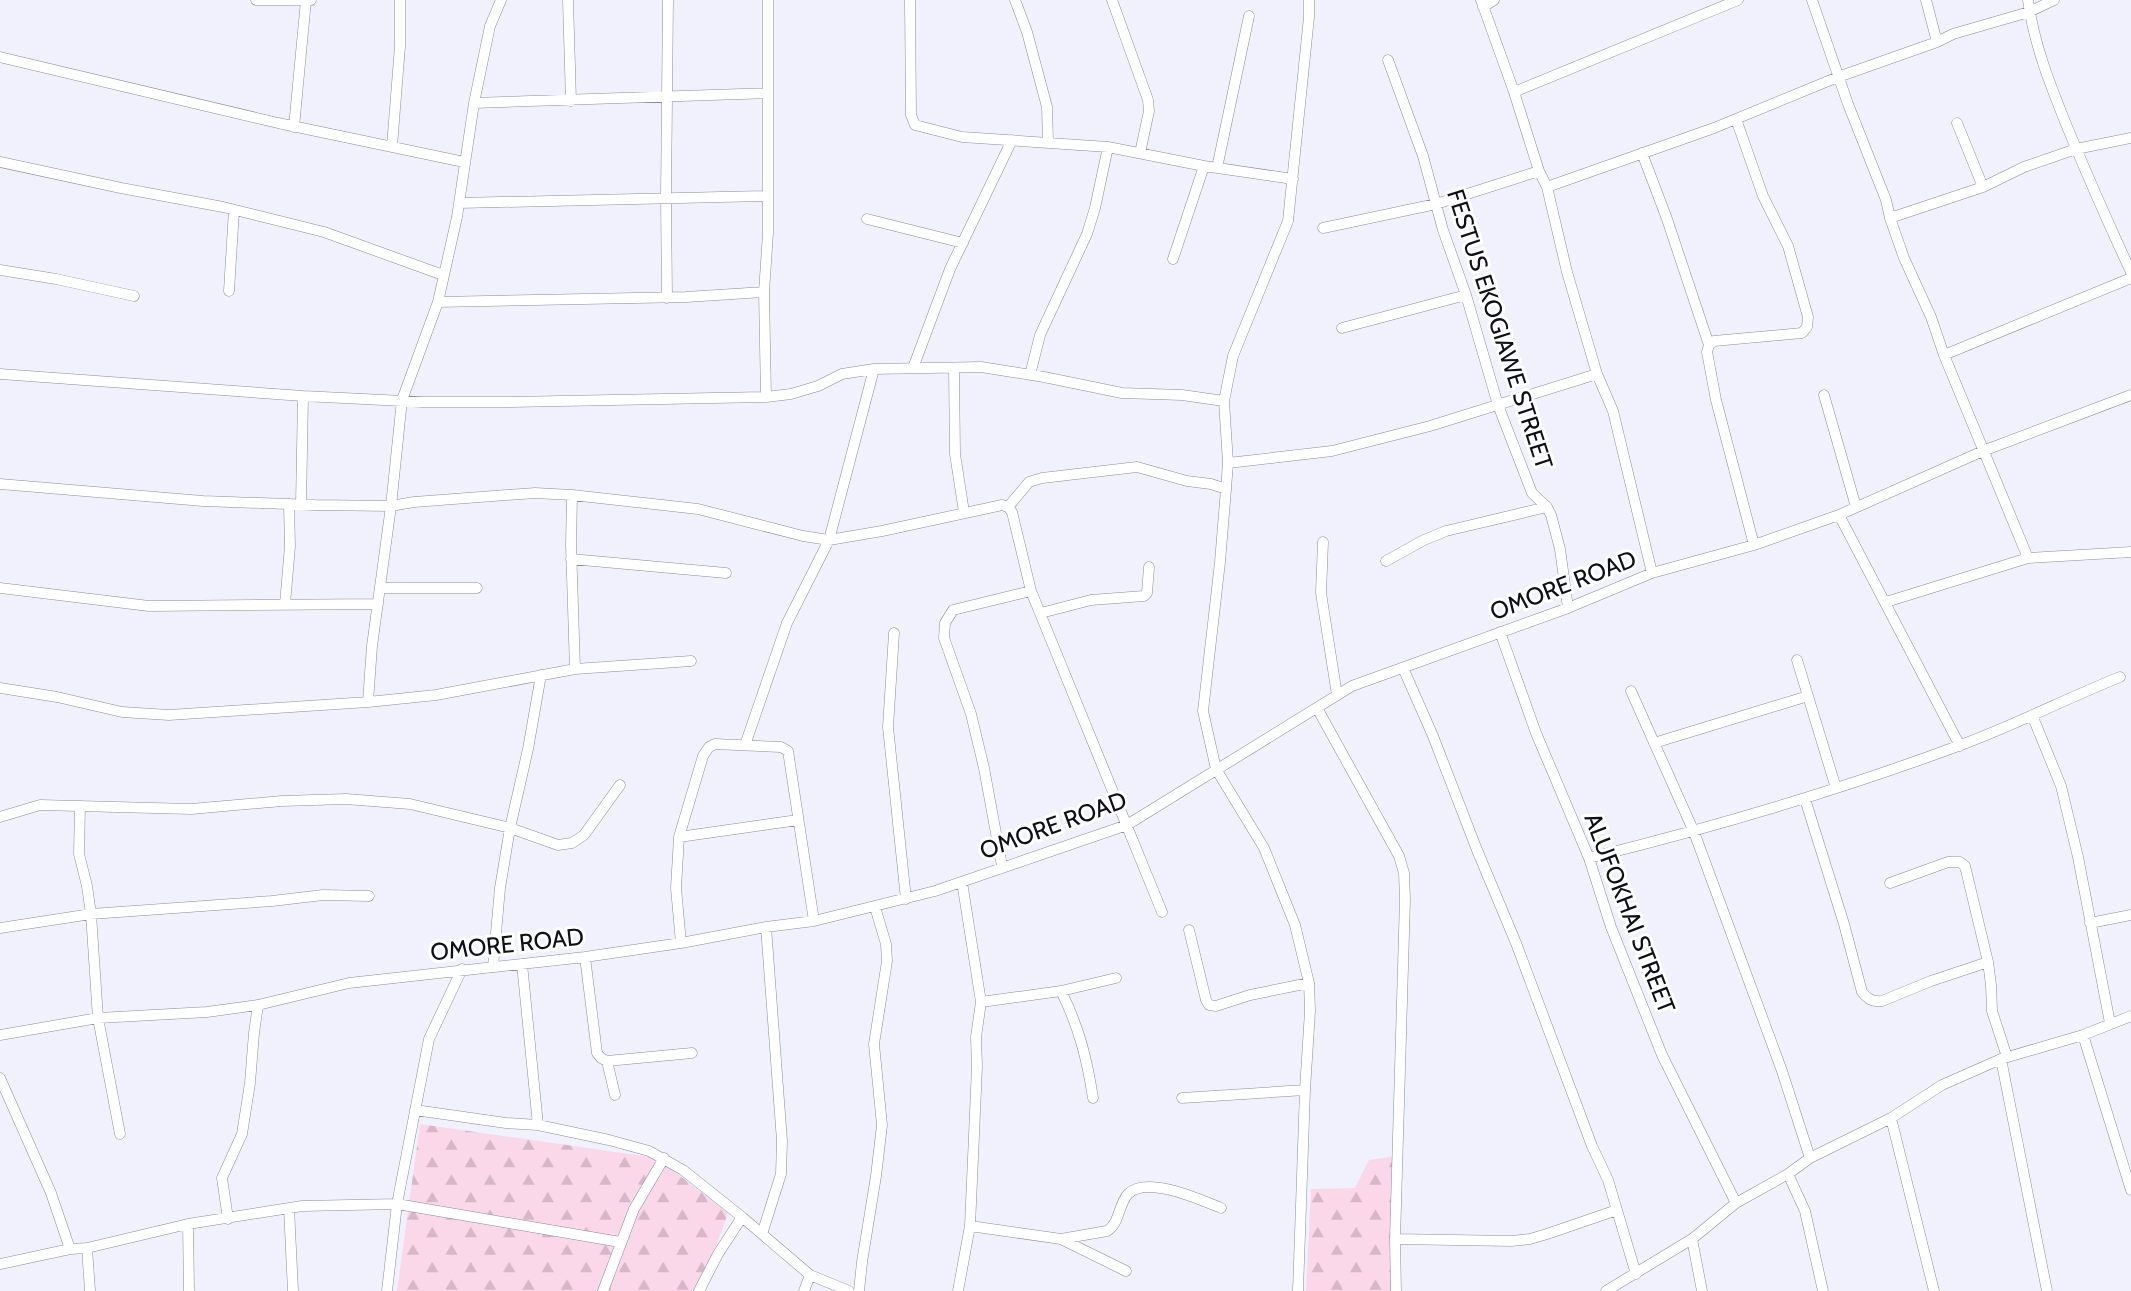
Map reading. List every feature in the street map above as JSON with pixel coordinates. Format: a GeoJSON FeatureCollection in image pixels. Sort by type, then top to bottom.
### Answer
{"type":"FeatureCollection","features":[{"type":"Feature","properties":{"kind":"street"},"geometry":{"type":"LineString","coordinates":[[256,0],[309,0],[294,127]]}},
{"type":"Feature","properties":{"kind":"street"},"geometry":{"type":"LineString","coordinates":[[391,145],[400,46],[400,0]]}},
{"type":"Feature","properties":{"kind":"street"},"geometry":{"type":"LineString","coordinates":[[368,702],[372,646],[402,400],[438,302],[459,203],[474,103],[490,26],[501,0]]}},
{"type":"Feature","properties":{"kind":"street"},"geometry":{"type":"LineString","coordinates":[[568,0],[570,101]]}},
{"type":"Feature","properties":{"kind":"street"},"geometry":{"type":"LineString","coordinates":[[667,298],[668,0]]}},
{"type":"Feature","properties":{"kind":"street"},"geometry":{"type":"LineString","coordinates":[[766,397],[764,292],[768,233],[768,0]]}},
{"type":"Feature","properties":{"kind":"street"},"geometry":{"type":"LineString","coordinates":[[910,0],[911,115],[915,125],[962,137],[1108,147],[1204,166],[1293,178]]}},
{"type":"Feature","properties":{"kind":"street"},"geometry":{"type":"LineString","coordinates":[[1015,0],[1048,107],[1048,142]]}},
{"type":"Feature","properties":{"kind":"street"},"geometry":{"type":"LineString","coordinates":[[1112,0],[1148,100],[1149,111],[1140,152]]}},
{"type":"Feature","properties":{"kind":"street"},"geometry":{"type":"LineString","coordinates":[[1298,1291],[1309,983],[1295,925],[1264,848],[1216,769],[1203,711],[1228,463],[1224,401],[1233,356],[1288,221],[1309,0]]}},
{"type":"Feature","properties":{"kind":"street"},"geometry":{"type":"LineString","coordinates":[[1494,0],[1482,3],[1539,171],[1547,187],[1567,272],[1597,374],[1613,411],[1652,573]]}},
{"type":"Feature","properties":{"kind":"street"},"geometry":{"type":"LineString","coordinates":[[1514,92],[1738,0]]}},
{"type":"Feature","properties":{"kind":"street"},"geometry":{"type":"LineString","coordinates":[[1812,0],[1838,77],[1886,200],[1904,258],[1931,317],[1944,355],[2028,558]]}},
{"type":"Feature","properties":{"kind":"street"},"geometry":{"type":"LineString","coordinates":[[1926,0],[1937,42]]}},
{"type":"Feature","properties":{"kind":"street"},"geometry":{"type":"LineString","coordinates":[[2028,0],[2038,49],[2076,149],[2131,272]]}},
{"type":"Feature","properties":{"kind":"street"},"geometry":{"type":"LineString","coordinates":[[1547,187],[1736,119],[1953,34],[2029,12],[2054,0]]}},
{"type":"Feature","properties":{"kind":"street"},"geometry":{"type":"LineString","coordinates":[[1217,168],[1250,16]]}},
{"type":"Feature","properties":{"kind":"street"},"geometry":{"type":"LineString","coordinates":[[0,57],[294,127],[464,162]]}},
{"type":"Feature","properties":{"kind":"street","name":"FESTUS EKOGIAWE STREET"},"geometry":{"type":"LineString","coordinates":[[1388,60],[1423,156],[1443,230],[1466,295],[1498,405],[1532,493],[1547,507],[1560,549],[1569,608]]}},
{"type":"Feature","properties":{"kind":"street"},"geometry":{"type":"LineString","coordinates":[[474,103],[768,93]]}},
{"type":"Feature","properties":{"kind":"street"},"geometry":{"type":"LineString","coordinates":[[1709,345],[1714,341],[1802,333],[1807,327],[1808,317],[1788,246],[1763,196],[1736,119]]}},
{"type":"Feature","properties":{"kind":"street"},"geometry":{"type":"LineString","coordinates":[[1957,122],[1983,187]]}},
{"type":"Feature","properties":{"kind":"street"},"geometry":{"type":"LineString","coordinates":[[1890,218],[1983,187],[2024,167],[2076,149],[2131,138]]}},
{"type":"Feature","properties":{"kind":"street"},"geometry":{"type":"LineString","coordinates":[[913,368],[950,269],[1012,140]]}},
{"type":"Feature","properties":{"kind":"street"},"geometry":{"type":"LineString","coordinates":[[1030,375],[1040,335],[1087,234],[1108,147]]}},
{"type":"Feature","properties":{"kind":"street"},"geometry":{"type":"LineString","coordinates":[[1642,153],[1709,345],[1708,365],[1754,545]]}},
{"type":"Feature","properties":{"kind":"street"},"geometry":{"type":"LineString","coordinates":[[0,162],[234,210],[324,232],[443,275]]}},
{"type":"Feature","properties":{"kind":"street"},"geometry":{"type":"LineString","coordinates":[[1173,259],[1204,166]]}},
{"type":"Feature","properties":{"kind":"street"},"geometry":{"type":"LineString","coordinates":[[1323,228],[1436,204],[1539,171]]}},
{"type":"Feature","properties":{"kind":"street"},"geometry":{"type":"LineString","coordinates":[[459,203],[768,196]]}},
{"type":"Feature","properties":{"kind":"street"},"geometry":{"type":"LineString","coordinates":[[229,291],[234,210]]}},
{"type":"Feature","properties":{"kind":"street"},"geometry":{"type":"LineString","coordinates":[[867,219],[963,243]]}},
{"type":"Feature","properties":{"kind":"street"},"geometry":{"type":"LineString","coordinates":[[0,270],[134,296]]}},
{"type":"Feature","properties":{"kind":"street"},"geometry":{"type":"LineString","coordinates":[[1944,355],[2131,278]]}},
{"type":"Feature","properties":{"kind":"street"},"geometry":{"type":"LineString","coordinates":[[438,302],[667,298],[764,292]]}},
{"type":"Feature","properties":{"kind":"street"},"geometry":{"type":"LineString","coordinates":[[1342,328],[1466,295]]}},
{"type":"Feature","properties":{"kind":"street"},"geometry":{"type":"LineString","coordinates":[[0,374],[303,396],[512,402],[766,397],[791,394],[818,386],[842,374],[874,369],[981,367],[1122,393],[1224,401]]}},
{"type":"Feature","properties":{"kind":"street"},"geometry":{"type":"LineString","coordinates":[[745,744],[787,624],[829,540],[874,369]]}},
{"type":"Feature","properties":{"kind":"street"},"geometry":{"type":"LineString","coordinates":[[954,369],[955,454],[964,512]]}},
{"type":"Feature","properties":{"kind":"street"},"geometry":{"type":"LineString","coordinates":[[1228,463],[1332,451],[1430,426],[1597,374]]}},
{"type":"Feature","properties":{"kind":"street","name":"OMORE ROAD"},"geometry":{"type":"LineString","coordinates":[[0,1035],[98,1018],[207,1012],[258,1005],[349,983],[585,957],[681,943],[814,921],[906,899],[1127,825],[1352,686],[1569,608],[1652,573],[1754,545],[1839,514],[1983,451],[2131,395]]}},
{"type":"Feature","properties":{"kind":"street"},"geometry":{"type":"LineString","coordinates":[[301,504],[303,396]]}},
{"type":"Feature","properties":{"kind":"street"},"geometry":{"type":"LineString","coordinates":[[1824,396],[1856,507]]}},
{"type":"Feature","properties":{"kind":"street"},"geometry":{"type":"LineString","coordinates":[[1008,507],[1029,482],[1042,478],[1137,467],[1226,489]]}},
{"type":"Feature","properties":{"kind":"street"},"geometry":{"type":"LineString","coordinates":[[0,484],[203,501],[391,506],[535,493],[572,495],[698,509],[829,540],[964,512],[1002,505],[1008,507],[1017,527],[1031,591],[1162,912]]}},
{"type":"Feature","properties":{"kind":"street"},"geometry":{"type":"LineString","coordinates":[[572,495],[571,559],[576,669]]}},
{"type":"Feature","properties":{"kind":"street"},"geometry":{"type":"LineString","coordinates":[[285,604],[290,546],[289,504]]}},
{"type":"Feature","properties":{"kind":"street"},"geometry":{"type":"LineString","coordinates":[[1386,561],[1446,531],[1547,507]]}},
{"type":"Feature","properties":{"kind":"street"},"geometry":{"type":"LineString","coordinates":[[1839,514],[1960,746]]}},
{"type":"Feature","properties":{"kind":"street"},"geometry":{"type":"LineString","coordinates":[[1323,542],[1321,593],[1337,695]]}},
{"type":"Feature","properties":{"kind":"street"},"geometry":{"type":"LineString","coordinates":[[1886,602],[2028,558],[2131,552]]}},
{"type":"Feature","properties":{"kind":"street"},"geometry":{"type":"LineString","coordinates":[[571,559],[726,573]]}},
{"type":"Feature","properties":{"kind":"street"},"geometry":{"type":"LineString","coordinates":[[1041,613],[1091,600],[1144,596],[1147,593],[1149,567]]}},
{"type":"Feature","properties":{"kind":"street"},"geometry":{"type":"LineString","coordinates":[[0,588],[149,606],[377,604]]}},
{"type":"Feature","properties":{"kind":"street"},"geometry":{"type":"LineString","coordinates":[[380,588],[477,588]]}},
{"type":"Feature","properties":{"kind":"street"},"geometry":{"type":"LineString","coordinates":[[1002,866],[985,768],[971,714],[944,638],[945,622],[953,610],[1031,591]]}},
{"type":"Feature","properties":{"kind":"street","name":"ALUFOKHAI STREET"},"geometry":{"type":"LineString","coordinates":[[1500,632],[1536,733],[1589,858],[1611,927],[1662,1055],[1736,1203]]}},
{"type":"Feature","properties":{"kind":"street"},"geometry":{"type":"LineString","coordinates":[[894,633],[888,727],[906,899]]}},
{"type":"Feature","properties":{"kind":"street"},"geometry":{"type":"LineString","coordinates":[[1797,660],[1836,788]]}},
{"type":"Feature","properties":{"kind":"street"},"geometry":{"type":"LineString","coordinates":[[0,688],[57,697],[122,712],[169,715],[436,695],[576,669],[691,661]]}},
{"type":"Feature","properties":{"kind":"street"},"geometry":{"type":"LineString","coordinates":[[1403,668],[1516,943],[1591,1146],[1608,1180],[1636,1274]]}},
{"type":"Feature","properties":{"kind":"street"},"geometry":{"type":"LineString","coordinates":[[493,967],[500,888],[541,676]]}},
{"type":"Feature","properties":{"kind":"street"},"geometry":{"type":"LineString","coordinates":[[1589,858],[1694,832],[1805,799],[1960,746],[2120,677]]}},
{"type":"Feature","properties":{"kind":"street"},"geometry":{"type":"LineString","coordinates":[[1631,691],[1694,832],[1782,1071],[1810,1158]]}},
{"type":"Feature","properties":{"kind":"street"},"geometry":{"type":"LineString","coordinates":[[1654,743],[1808,696]]}},
{"type":"Feature","properties":{"kind":"street"},"geometry":{"type":"LineString","coordinates":[[1317,708],[1399,856],[1404,873],[1396,1291]]}},
{"type":"Feature","properties":{"kind":"street"},"geometry":{"type":"LineString","coordinates":[[2032,715],[2061,786],[2110,1023]]}},
{"type":"Feature","properties":{"kind":"street"},"geometry":{"type":"LineString","coordinates":[[681,943],[676,888],[679,837],[703,756],[709,747],[715,744],[780,747],[788,751],[814,921]]}},
{"type":"Feature","properties":{"kind":"street"},"geometry":{"type":"LineString","coordinates":[[0,817],[40,805],[191,809],[282,801],[346,799],[410,804],[510,828],[558,845],[572,844],[584,835],[620,785]]}},
{"type":"Feature","properties":{"kind":"street"},"geometry":{"type":"LineString","coordinates":[[1805,799],[1862,992],[1868,999],[1882,1001],[1988,962]]}},
{"type":"Feature","properties":{"kind":"street"},"geometry":{"type":"LineString","coordinates":[[80,806],[79,854],[91,914],[98,1018],[120,1134]]}},
{"type":"Feature","properties":{"kind":"street"},"geometry":{"type":"LineString","coordinates":[[679,837],[798,820]]}},
{"type":"Feature","properties":{"kind":"street"},"geometry":{"type":"LineString","coordinates":[[1890,884],[1948,862],[1960,862],[1968,872],[1988,962],[1992,1011],[2004,1058],[2047,1291]]}},
{"type":"Feature","properties":{"kind":"street"},"geometry":{"type":"LineString","coordinates":[[958,1291],[970,1226],[977,1067],[975,1037],[981,1002],[962,882]]}},
{"type":"Feature","properties":{"kind":"street"},"geometry":{"type":"LineString","coordinates":[[0,928],[91,914],[323,895],[369,896]]}},
{"type":"Feature","properties":{"kind":"street"},"geometry":{"type":"LineString","coordinates":[[859,1291],[882,1125],[874,1044],[887,961],[886,944],[876,906]]}},
{"type":"Feature","properties":{"kind":"street"},"geometry":{"type":"LineString","coordinates":[[2090,923],[2131,915]]}},
{"type":"Feature","properties":{"kind":"street"},"geometry":{"type":"LineString","coordinates":[[762,1234],[781,1174],[782,1141],[766,927]]}},
{"type":"Feature","properties":{"kind":"street"},"geometry":{"type":"LineString","coordinates":[[1189,930],[1209,1005],[1216,1006],[1250,995],[1309,983]]}},
{"type":"Feature","properties":{"kind":"street"},"geometry":{"type":"LineString","coordinates":[[585,957],[597,1053],[601,1058],[607,1061],[692,1053]]}},
{"type":"Feature","properties":{"kind":"street"},"geometry":{"type":"LineString","coordinates":[[522,964],[538,1125]]}},
{"type":"Feature","properties":{"kind":"street"},"geometry":{"type":"LineString","coordinates":[[387,1291],[397,1204],[429,1039],[462,969]]}},
{"type":"Feature","properties":{"kind":"street"},"geometry":{"type":"LineString","coordinates":[[981,1002],[1061,991],[1116,978]]}},
{"type":"Feature","properties":{"kind":"street"},"geometry":{"type":"LineString","coordinates":[[1061,991],[1087,1056],[1093,1098]]}},
{"type":"Feature","properties":{"kind":"street"},"geometry":{"type":"LineString","coordinates":[[228,1219],[222,1178],[242,1133],[258,1005]]}},
{"type":"Feature","properties":{"kind":"street"},"geometry":{"type":"LineString","coordinates":[[1606,1291],[1692,1239],[1736,1203],[1788,1174],[1810,1158],[1891,1118],[1942,1085],[2004,1058],[2083,1035],[2131,1016]]}},
{"type":"Feature","properties":{"kind":"street"},"geometry":{"type":"LineString","coordinates":[[2083,1035],[2131,1190]]}},
{"type":"Feature","properties":{"kind":"street"},"geometry":{"type":"LineString","coordinates":[[607,1061],[615,1095]]}},
{"type":"Feature","properties":{"kind":"street"},"geometry":{"type":"LineString","coordinates":[[0,1078],[51,1193],[70,1250]]}},
{"type":"Feature","properties":{"kind":"street"},"geometry":{"type":"LineString","coordinates":[[1182,1098],[1305,1090]]}},
{"type":"Feature","properties":{"kind":"street"},"geometry":{"type":"LineString","coordinates":[[415,1110],[506,1124],[538,1125],[649,1151],[683,1170],[810,1275],[849,1291]]}},
{"type":"Feature","properties":{"kind":"street"},"geometry":{"type":"LineString","coordinates":[[1891,1118],[1934,1291]]}},
{"type":"Feature","properties":{"kind":"street"},"geometry":{"type":"LineString","coordinates":[[603,1291],[634,1209],[664,1158]]}},
{"type":"Feature","properties":{"kind":"street"},"geometry":{"type":"LineString","coordinates":[[1788,1174],[1805,1211],[1823,1291]]}},
{"type":"Feature","properties":{"kind":"street"},"geometry":{"type":"LineString","coordinates":[[1061,1239],[1112,1228],[1127,1195],[1136,1189],[1152,1187],[1184,1194],[1221,1209]]}},
{"type":"Feature","properties":{"kind":"street"},"geometry":{"type":"LineString","coordinates":[[0,1264],[87,1248],[188,1224],[302,1206],[397,1204],[620,1242]]}},
{"type":"Feature","properties":{"kind":"street"},"geometry":{"type":"LineString","coordinates":[[289,1208],[293,1291]]}},
{"type":"Feature","properties":{"kind":"street"},"geometry":{"type":"LineString","coordinates":[[1395,1238],[1511,1241],[1530,1239],[1617,1210]]}},
{"type":"Feature","properties":{"kind":"street"},"geometry":{"type":"LineString","coordinates":[[699,1291],[742,1217]]}},
{"type":"Feature","properties":{"kind":"street"},"geometry":{"type":"LineString","coordinates":[[188,1224],[189,1291]]}},
{"type":"Feature","properties":{"kind":"street"},"geometry":{"type":"LineString","coordinates":[[970,1226],[1061,1239],[1126,1270]]}},
{"type":"Feature","properties":{"kind":"street"},"geometry":{"type":"LineString","coordinates":[[1692,1239],[1702,1291]]}},
{"type":"Feature","properties":{"kind":"street"},"geometry":{"type":"LineString","coordinates":[[87,1248],[90,1291]]}},
{"type":"Feature","properties":{"kind":"street"},"geometry":{"type":"LineString","coordinates":[[804,1291],[810,1275]]}},
{"type":"Feature","properties":{"kind":"green space"},"geometry":{"type":"Polygon","coordinates":[[[420,1124],[657,1158],[728,1213],[695,1291],[397,1291],[420,1124]]]}},
{"type":"Feature","properties":{"kind":"green space"},"geometry":{"type":"Polygon","coordinates":[[[1396,1156],[1392,1291],[1306,1291],[1311,1189],[1355,1188],[1369,1160],[1396,1156]]]}}]}
